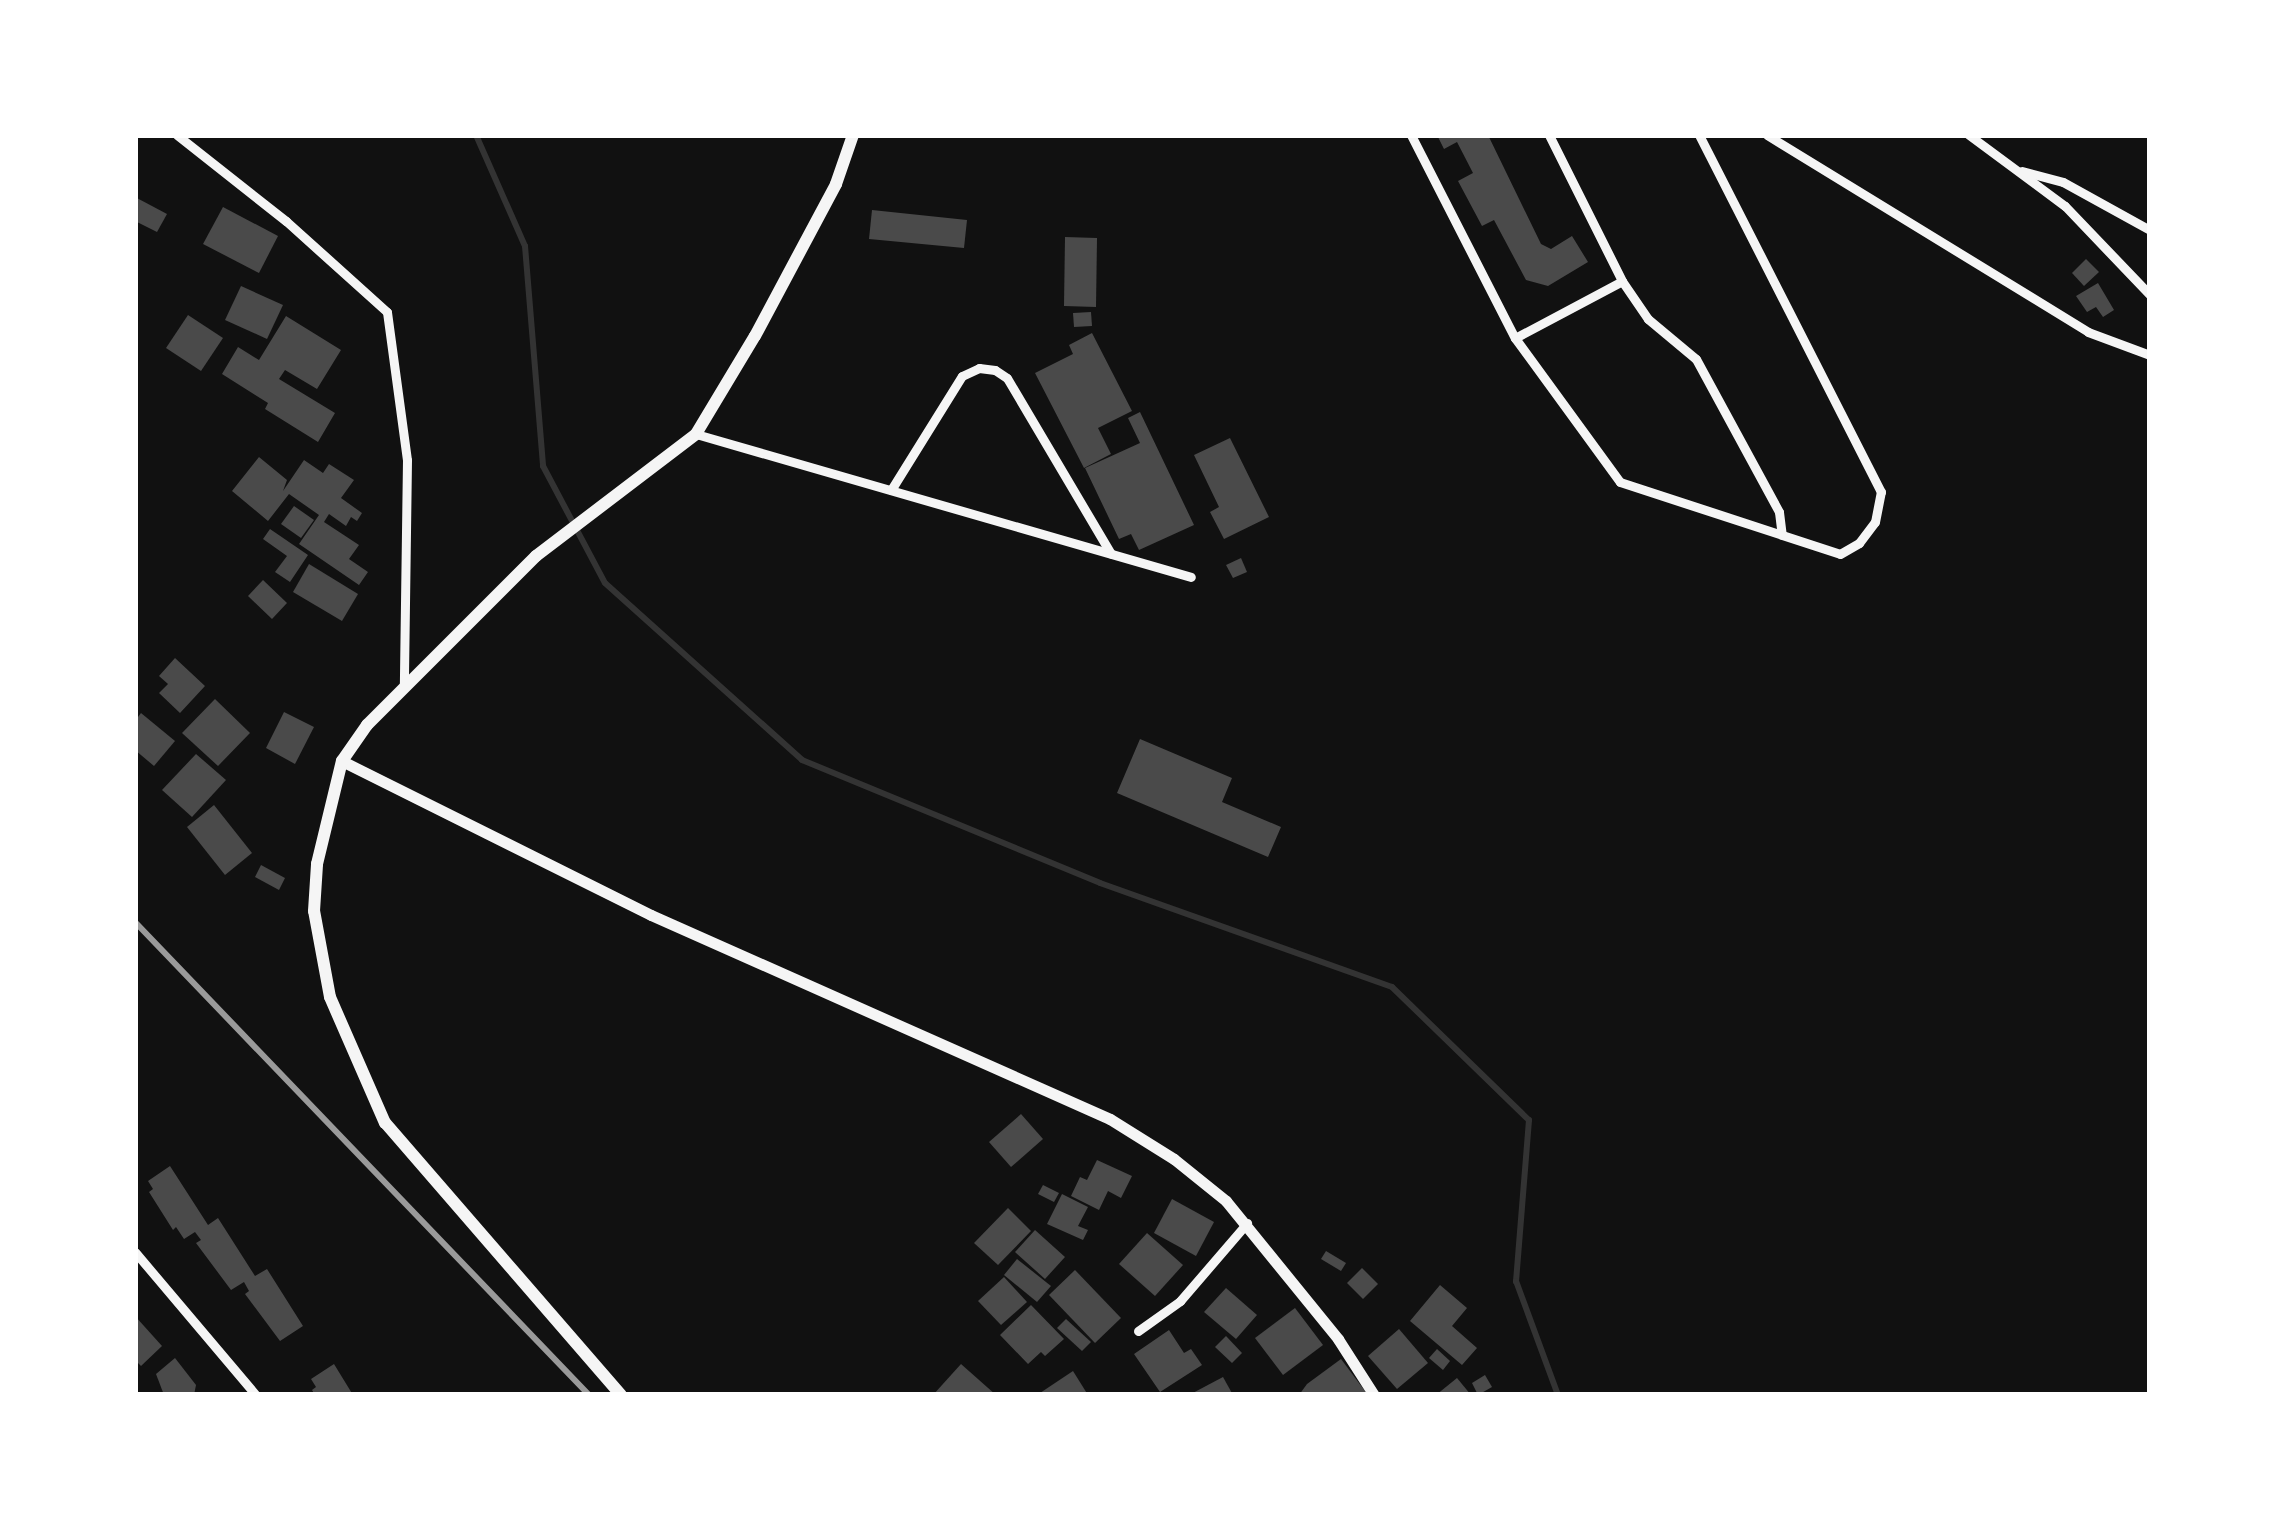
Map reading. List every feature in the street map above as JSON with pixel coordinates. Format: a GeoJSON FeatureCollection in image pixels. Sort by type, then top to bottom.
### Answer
{"type":"FeatureCollection","features":[{"type":"Feature","properties":{"kind":"main road"},"geometry":{"type":"LineString","coordinates":[[621,1395],[385,1124],[330,997],[314,911],[328,808],[342,761],[367,724],[404,686],[536,556],[696,434],[756,336],[836,184],[853,135]]}},
{"type":"Feature","properties":{"kind":"street"},"geometry":{"type":"LineString","coordinates":[[177,135],[286,221],[388,312],[407,460],[404,686]]}},
{"type":"Feature","properties":{"kind":"street"},"geometry":{"type":"LineString","coordinates":[[1411,135],[1515,338],[1620,482],[1840,554],[1860,543],[1875,522],[1881,492],[1699,135]]}},
{"type":"Feature","properties":{"kind":"street"},"geometry":{"type":"LineString","coordinates":[[1549,135],[1622,281],[1648,319],[1696,358],[1779,512],[1782,535]]}},
{"type":"Feature","properties":{"kind":"street"},"geometry":{"type":"LineString","coordinates":[[1767,135],[2088,332],[2150,355]]}},
{"type":"Feature","properties":{"kind":"street"},"geometry":{"type":"LineString","coordinates":[[1968,135],[2065,206],[2150,295]]}},
{"type":"Feature","properties":{"kind":"street"},"geometry":{"type":"LineString","coordinates":[[2016,170],[2063,182],[2150,230]]}},
{"type":"Feature","properties":{"kind":"street"},"geometry":{"type":"LineString","coordinates":[[1515,338],[1622,281]]}},
{"type":"Feature","properties":{"kind":"street"},"geometry":{"type":"LineString","coordinates":[[891,490],[962,376],[979,368],[996,370],[1007,378],[1112,554]]}},
{"type":"Feature","properties":{"kind":"street"},"geometry":{"type":"LineString","coordinates":[[696,434],[1192,576]]}},
{"type":"Feature","properties":{"kind":"street"},"geometry":{"type":"LineString","coordinates":[[342,761],[652,915],[1110,1119],[1174,1159],[1247,1223],[1338,1339],[1374,1395]]}},
{"type":"Feature","properties":{"kind":"street"},"geometry":{"type":"LineString","coordinates":[[1138,1331],[1180,1301],[1247,1223]]}},
{"type":"Feature","properties":{"kind":"street"},"geometry":{"type":"LineString","coordinates":[[135,1252],[256,1395]]}},
{"type":"Feature","properties":{"kind":"building"},"geometry":{"type":"Polygon","coordinates":[[[1437,135],[1488,135],[1541,244],[1551,249],[1572,236],[1588,262],[1548,286],[1526,280],[1494,220],[1482,226],[1458,181],[1473,173],[1457,142],[1444,149],[1437,135]]]}},
{"type":"Feature","properties":{"kind":"building"},"geometry":{"type":"Polygon","coordinates":[[[135,197],[167,214],[157,232],[135,221],[135,197]]]}},
{"type":"Feature","properties":{"kind":"building"},"geometry":{"type":"Polygon","coordinates":[[[223,207],[278,236],[259,273],[203,244],[223,207]]]}},
{"type":"Feature","properties":{"kind":"building"},"geometry":{"type":"Polygon","coordinates":[[[872,210],[967,220],[964,248],[869,239],[872,210]]]}},
{"type":"Feature","properties":{"kind":"building"},"geometry":{"type":"Polygon","coordinates":[[[1065,237],[1097,238],[1096,307],[1064,306],[1065,237]]]}},
{"type":"Feature","properties":{"kind":"building"},"geometry":{"type":"Polygon","coordinates":[[[2086,259],[2099,272],[2084,286],[2072,273],[2086,259]]]}},
{"type":"Feature","properties":{"kind":"building"},"geometry":{"type":"Polygon","coordinates":[[[2098,283],[2114,310],[2103,317],[2096,307],[2087,312],[2076,296],[2098,283]]]}},
{"type":"Feature","properties":{"kind":"building"},"geometry":{"type":"Polygon","coordinates":[[[241,286],[283,305],[267,339],[225,320],[241,286]]]}},
{"type":"Feature","properties":{"kind":"building"},"geometry":{"type":"Polygon","coordinates":[[[1091,312],[1092,326],[1074,327],[1073,313],[1091,312]]]}},
{"type":"Feature","properties":{"kind":"building"},"geometry":{"type":"Polygon","coordinates":[[[188,315],[223,338],[201,371],[166,348],[188,315]]]}},
{"type":"Feature","properties":{"kind":"building"},"geometry":{"type":"Polygon","coordinates":[[[286,316],[341,350],[317,389],[285,370],[279,379],[335,413],[318,442],[265,409],[268,403],[222,374],[238,347],[259,360],[286,316]]]}},
{"type":"Feature","properties":{"kind":"building"},"geometry":{"type":"Polygon","coordinates":[[[1092,333],[1132,411],[1098,428],[1111,454],[1084,468],[1035,373],[1073,354],[1069,345],[1092,333]]]}},
{"type":"Feature","properties":{"kind":"building"},"geometry":{"type":"Polygon","coordinates":[[[1140,412],[1194,525],[1139,550],[1131,534],[1119,539],[1085,468],[1140,443],[1128,418],[1140,412]]]}},
{"type":"Feature","properties":{"kind":"building"},"geometry":{"type":"Polygon","coordinates":[[[1230,438],[1269,517],[1224,539],[1210,512],[1219,507],[1194,455],[1230,438]]]}},
{"type":"Feature","properties":{"kind":"building"},"geometry":{"type":"Polygon","coordinates":[[[259,457],[287,480],[283,491],[304,460],[323,473],[329,464],[354,480],[341,498],[362,513],[357,521],[351,517],[346,526],[329,514],[324,522],[359,545],[349,559],[368,572],[359,585],[299,544],[319,515],[289,494],[268,521],[232,491],[259,457]]]}},
{"type":"Feature","properties":{"kind":"building"},"geometry":{"type":"Polygon","coordinates":[[[294,506],[314,520],[301,538],[281,524],[294,506]]]}},
{"type":"Feature","properties":{"kind":"building"},"geometry":{"type":"Polygon","coordinates":[[[270,529],[308,555],[290,582],[275,572],[287,556],[263,539],[270,529]]]}},
{"type":"Feature","properties":{"kind":"building"},"geometry":{"type":"Polygon","coordinates":[[[1241,558],[1247,572],[1233,578],[1226,565],[1241,558]]]}},
{"type":"Feature","properties":{"kind":"building"},"geometry":{"type":"Polygon","coordinates":[[[309,564],[358,594],[342,621],[293,592],[309,564]]]}},
{"type":"Feature","properties":{"kind":"building"},"geometry":{"type":"Polygon","coordinates":[[[263,580],[287,603],[272,619],[248,596],[263,580]]]}},
{"type":"Feature","properties":{"kind":"building"},"geometry":{"type":"Polygon","coordinates":[[[175,658],[205,686],[180,713],[159,693],[168,684],[159,676],[175,658]]]}},
{"type":"Feature","properties":{"kind":"building"},"geometry":{"type":"Polygon","coordinates":[[[215,699],[250,733],[218,766],[182,733],[215,699]]]}},
{"type":"Feature","properties":{"kind":"building"},"geometry":{"type":"Polygon","coordinates":[[[284,712],[314,727],[295,764],[266,748],[284,712]]]}},
{"type":"Feature","properties":{"kind":"building"},"geometry":{"type":"Polygon","coordinates":[[[141,713],[175,741],[154,766],[135,750],[135,721],[141,713]]]}},
{"type":"Feature","properties":{"kind":"building"},"geometry":{"type":"Polygon","coordinates":[[[1140,739],[1232,778],[1222,802],[1281,827],[1268,857],[1117,793],[1140,739]]]}},
{"type":"Feature","properties":{"kind":"building"},"geometry":{"type":"Polygon","coordinates":[[[196,754],[226,780],[192,817],[162,790],[196,754]]]}},
{"type":"Feature","properties":{"kind":"building"},"geometry":{"type":"Polygon","coordinates":[[[214,805],[252,853],[225,875],[187,827],[214,805]]]}},
{"type":"Feature","properties":{"kind":"building"},"geometry":{"type":"Polygon","coordinates":[[[261,865],[285,878],[279,890],[255,877],[261,865]]]}},
{"type":"Feature","properties":{"kind":"building"},"geometry":{"type":"Polygon","coordinates":[[[1021,1114],[1043,1139],[1011,1167],[989,1142],[1021,1114]]]}},
{"type":"Feature","properties":{"kind":"building"},"geometry":{"type":"Polygon","coordinates":[[[1097,1160],[1132,1176],[1121,1198],[1108,1191],[1099,1210],[1071,1196],[1080,1177],[1087,1180],[1097,1160]]]}},
{"type":"Feature","properties":{"kind":"building"},"geometry":{"type":"Polygon","coordinates":[[[170,1166],[208,1225],[218,1218],[255,1276],[267,1269],[303,1326],[280,1341],[245,1294],[249,1291],[244,1282],[231,1290],[196,1243],[201,1240],[195,1232],[184,1239],[176,1227],[173,1230],[149,1192],[153,1189],[148,1181],[170,1166]]]}},
{"type":"Feature","properties":{"kind":"building"},"geometry":{"type":"Polygon","coordinates":[[[1043,1185],[1059,1193],[1054,1202],[1038,1194],[1043,1185]]]}},
{"type":"Feature","properties":{"kind":"building"},"geometry":{"type":"Polygon","coordinates":[[[1062,1194],[1088,1207],[1078,1226],[1088,1230],[1083,1240],[1047,1224],[1062,1194]]]}},
{"type":"Feature","properties":{"kind":"building"},"geometry":{"type":"Polygon","coordinates":[[[1172,1199],[1214,1222],[1196,1256],[1154,1233],[1172,1199]]]}},
{"type":"Feature","properties":{"kind":"building"},"geometry":{"type":"Polygon","coordinates":[[[1008,1208],[1031,1231],[998,1265],[974,1243],[1008,1208]]]}},
{"type":"Feature","properties":{"kind":"building"},"geometry":{"type":"Polygon","coordinates":[[[1035,1230],[1065,1257],[1045,1279],[1015,1252],[1035,1230]]]}},
{"type":"Feature","properties":{"kind":"building"},"geometry":{"type":"Polygon","coordinates":[[[1147,1233],[1183,1265],[1155,1296],[1119,1264],[1147,1233]]]}},
{"type":"Feature","properties":{"kind":"building"},"geometry":{"type":"Polygon","coordinates":[[[1326,1251],[1346,1263],[1341,1271],[1321,1259],[1326,1251]]]}},
{"type":"Feature","properties":{"kind":"building"},"geometry":{"type":"Polygon","coordinates":[[[1017,1259],[1051,1286],[1037,1302],[1004,1275],[1017,1259]]]}},
{"type":"Feature","properties":{"kind":"building"},"geometry":{"type":"Polygon","coordinates":[[[1362,1268],[1378,1284],[1363,1299],[1347,1283],[1362,1268]]]}},
{"type":"Feature","properties":{"kind":"building"},"geometry":{"type":"Polygon","coordinates":[[[1075,1270],[1121,1318],[1095,1343],[1049,1295],[1075,1270]]]}},
{"type":"Feature","properties":{"kind":"building"},"geometry":{"type":"Polygon","coordinates":[[[1004,1277],[1027,1302],[1001,1325],[978,1301],[1004,1277]]]}},
{"type":"Feature","properties":{"kind":"building"},"geometry":{"type":"Polygon","coordinates":[[[1440,1285],[1467,1308],[1452,1326],[1477,1348],[1462,1365],[1410,1321],[1440,1285]]]}},
{"type":"Feature","properties":{"kind":"building"},"geometry":{"type":"Polygon","coordinates":[[[1226,1288],[1257,1315],[1236,1339],[1204,1312],[1226,1288]]]}},
{"type":"Feature","properties":{"kind":"building"},"geometry":{"type":"Polygon","coordinates":[[[1031,1305],[1064,1339],[1045,1356],[1041,1352],[1028,1364],[1000,1335],[1031,1305]]]}},
{"type":"Feature","properties":{"kind":"building"},"geometry":{"type":"Polygon","coordinates":[[[1295,1308],[1323,1345],[1283,1375],[1255,1338],[1295,1308]]]}},
{"type":"Feature","properties":{"kind":"building"},"geometry":{"type":"Polygon","coordinates":[[[135,1316],[162,1346],[141,1366],[135,1360],[135,1316]]]}},
{"type":"Feature","properties":{"kind":"building"},"geometry":{"type":"Polygon","coordinates":[[[1066,1319],[1091,1342],[1082,1351],[1057,1328],[1066,1319]]]}},
{"type":"Feature","properties":{"kind":"building"},"geometry":{"type":"Polygon","coordinates":[[[1399,1329],[1428,1363],[1397,1389],[1368,1356],[1399,1329]]]}},
{"type":"Feature","properties":{"kind":"building"},"geometry":{"type":"Polygon","coordinates":[[[1169,1330],[1184,1353],[1191,1349],[1202,1365],[1160,1392],[1134,1354],[1169,1330]]]}},
{"type":"Feature","properties":{"kind":"building"},"geometry":{"type":"Polygon","coordinates":[[[1226,1336],[1242,1353],[1232,1363],[1215,1347],[1226,1336]]]}},
{"type":"Feature","properties":{"kind":"building"},"geometry":{"type":"Polygon","coordinates":[[[1437,1349],[1450,1361],[1443,1370],[1429,1358],[1437,1349]]]}},
{"type":"Feature","properties":{"kind":"building"},"geometry":{"type":"Polygon","coordinates":[[[175,1358],[196,1385],[194,1395],[164,1395],[156,1374],[175,1358]]]}},
{"type":"Feature","properties":{"kind":"building"},"geometry":{"type":"Polygon","coordinates":[[[1341,1359],[1368,1395],[1299,1395],[1307,1384],[1341,1359]]]}},
{"type":"Feature","properties":{"kind":"building"},"geometry":{"type":"Polygon","coordinates":[[[334,1364],[353,1395],[315,1395],[311,1379],[334,1364]]]}},
{"type":"Feature","properties":{"kind":"building"},"geometry":{"type":"Polygon","coordinates":[[[961,1364],[996,1395],[933,1395],[961,1364]]]}},
{"type":"Feature","properties":{"kind":"building"},"geometry":{"type":"Polygon","coordinates":[[[1073,1371],[1088,1395],[1037,1395],[1073,1371]]]}},
{"type":"Feature","properties":{"kind":"building"},"geometry":{"type":"Polygon","coordinates":[[[1485,1375],[1492,1387],[1478,1395],[1472,1383],[1485,1375]]]}},
{"type":"Feature","properties":{"kind":"building"},"geometry":{"type":"Polygon","coordinates":[[[1223,1377],[1233,1395],[1189,1395],[1223,1377]]]}},
{"type":"Feature","properties":{"kind":"building"},"geometry":{"type":"Polygon","coordinates":[[[1457,1378],[1471,1395],[1436,1395],[1457,1378]]]}},
{"type":"Feature","properties":{"kind":"waterway"},"geometry":{"type":"LineString","coordinates":[[476,135],[525,246],[543,466],[605,583],[802,760],[1100,883],[1392,987],[1529,1120],[1516,1281],[1558,1395]]}},
{"type":"Feature","properties":{"kind":"railway"},"geometry":{"type":"LineString","coordinates":[[135,922],[589,1395]]}}]}
